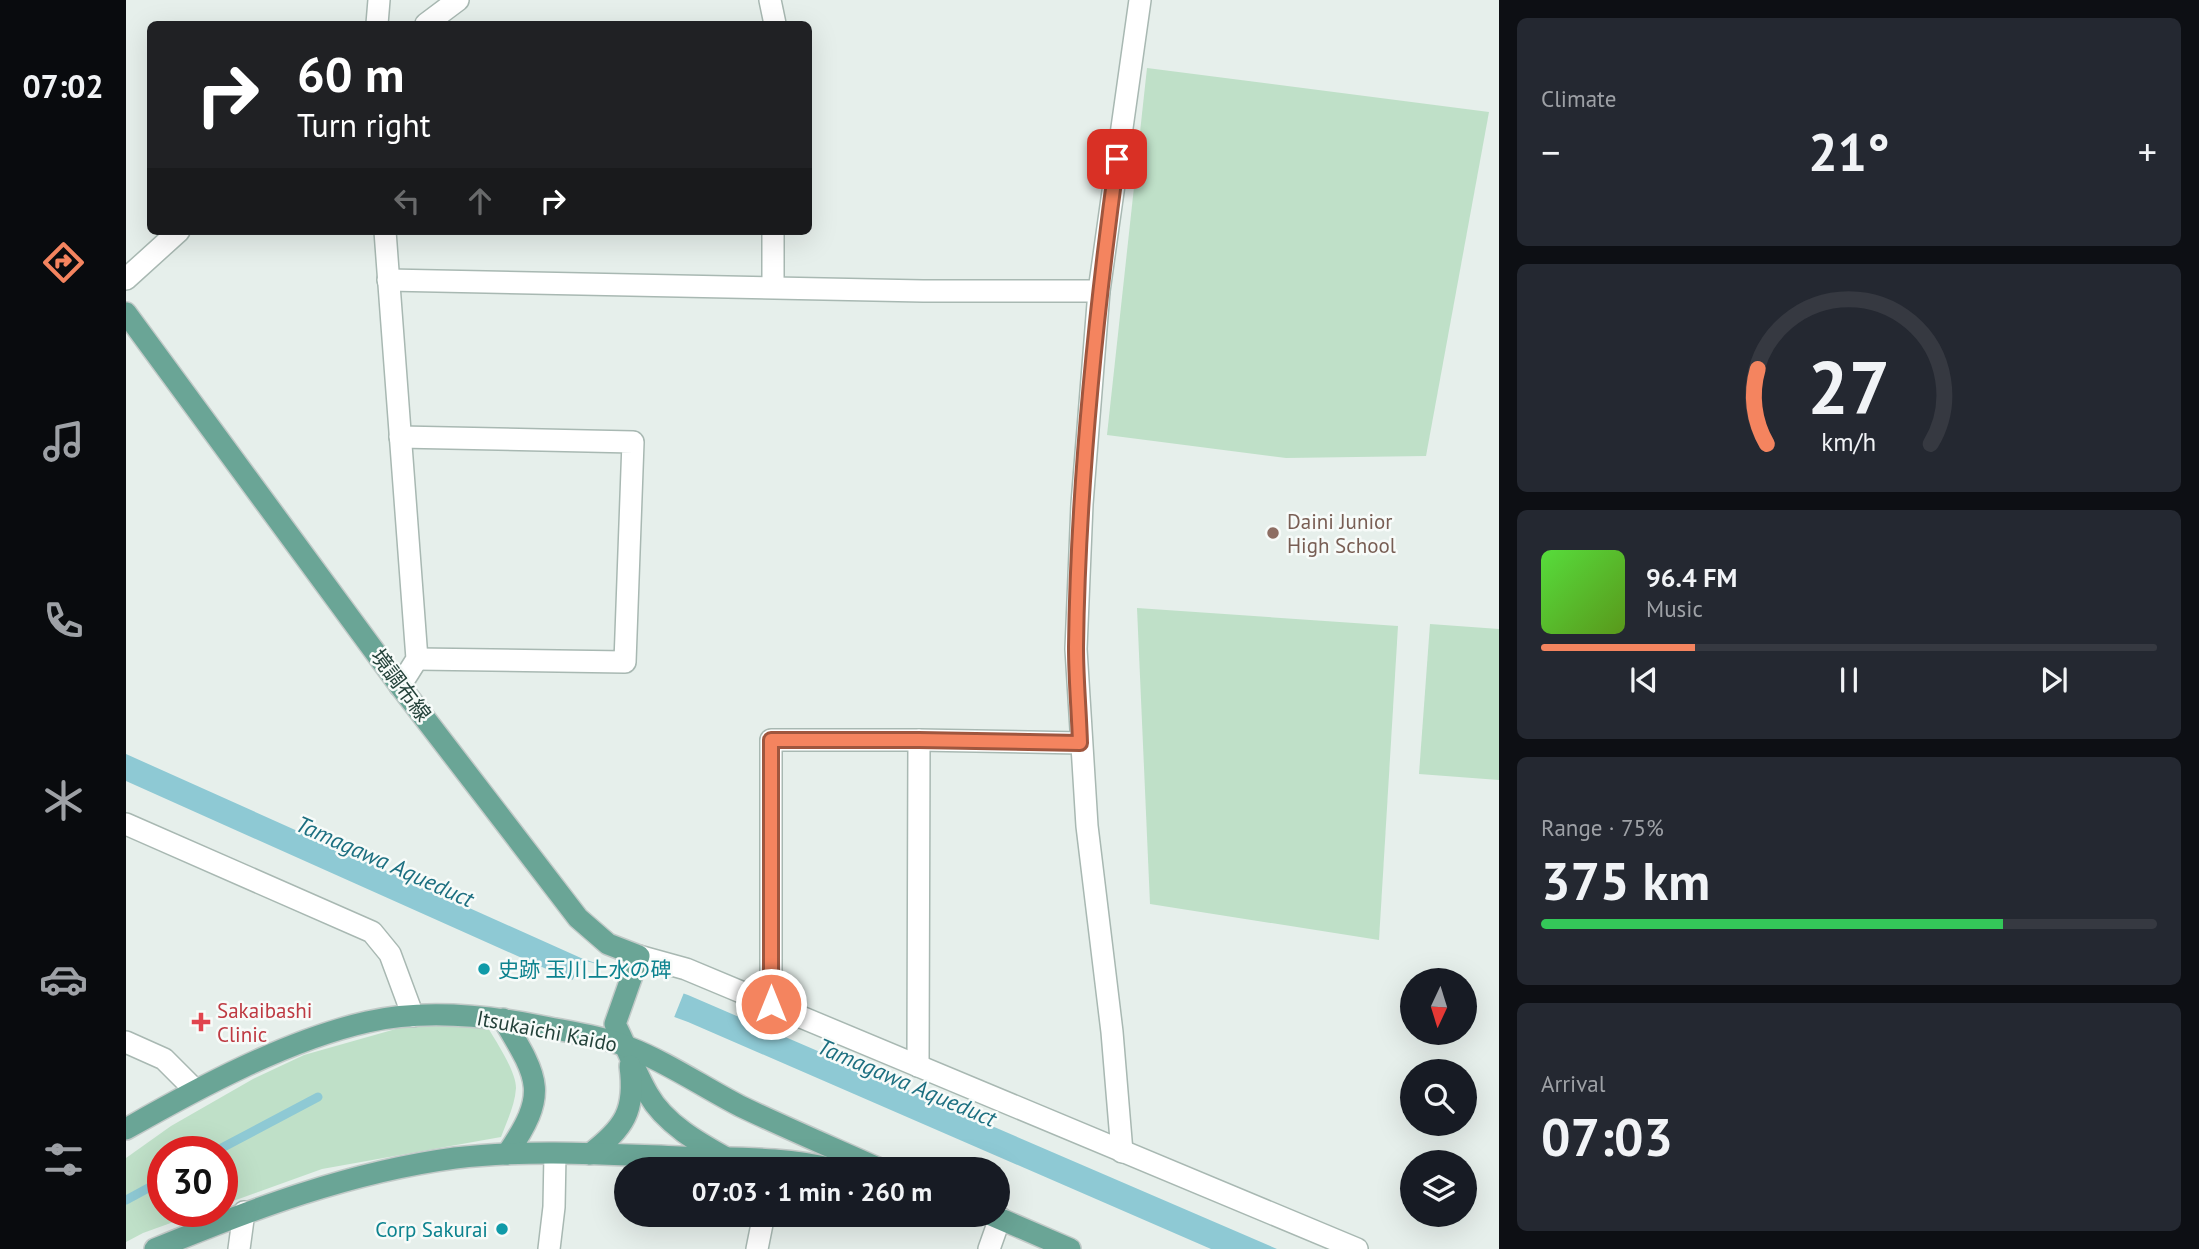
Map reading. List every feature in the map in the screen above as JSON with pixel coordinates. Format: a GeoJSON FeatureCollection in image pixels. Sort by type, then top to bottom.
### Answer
{"type":"FeatureCollection","features":[{"type":"Feature","properties":{"kind":"main road","name":"境調布線"},"geometry":{"type":"LineString","coordinates":[[126,313],[400,686],[578,918],[608,944],[636,963]]}},
{"type":"Feature","properties":{"kind":"main road"},"geometry":{"type":"LineString","coordinates":[[636,963],[615,1024],[648,1094],[660,1111],[690,1137],[725,1157]]}},
{"type":"Feature","properties":{"kind":"main road","name":"Itsukaichi Kaido"},"geometry":{"type":"LineString","coordinates":[[126,1129],[195,1090],[296,1044],[367,1022],[413,1016],[471,1016],[503,1019],[627,1047],[739,1105],[854,1157]]}},
{"type":"Feature","properties":{"kind":"main road"},"geometry":{"type":"LineString","coordinates":[[503,1019],[525,1056],[536,1082],[534,1103],[526,1127],[507,1154]]}},
{"type":"Feature","properties":{"kind":"main road"},"geometry":{"type":"LineString","coordinates":[[590,1154],[615,1135],[629,1108],[632,1086],[627,1047]]}},
{"type":"Feature","properties":{"kind":"main road"},"geometry":{"type":"LineString","coordinates":[[155,1249],[244,1212],[310,1190],[454,1158],[507,1154],[673,1157]]}},
{"type":"Feature","properties":{"kind":"main road"},"geometry":{"type":"LineString","coordinates":[[1010,1223],[1070,1249]]}},
{"type":"Feature","properties":{"kind":"street"},"geometry":{"type":"LineString","coordinates":[[377,21],[379,0]]}},
{"type":"Feature","properties":{"kind":"street"},"geometry":{"type":"LineString","coordinates":[[430,21],[458,0]]}},
{"type":"Feature","properties":{"kind":"street"},"geometry":{"type":"LineString","coordinates":[[770,0],[774,21]]}},
{"type":"Feature","properties":{"kind":"street"},"geometry":{"type":"LineString","coordinates":[[1122,1152],[1112,1032],[1088,839],[1076,649],[1083,491],[1099,291],[1140,0]]}},
{"type":"Feature","properties":{"kind":"street"},"geometry":{"type":"LineString","coordinates":[[126,279],[175,235]]}},
{"type":"Feature","properties":{"kind":"street"},"geometry":{"type":"LineString","coordinates":[[385,235],[417,659],[400,686]]}},
{"type":"Feature","properties":{"kind":"street"},"geometry":{"type":"LineString","coordinates":[[773,287],[774,235]]}},
{"type":"Feature","properties":{"kind":"street"},"geometry":{"type":"LineString","coordinates":[[388,280],[923,291],[1099,291]]}},
{"type":"Feature","properties":{"kind":"street"},"geometry":{"type":"LineString","coordinates":[[400,437],[634,442],[625,662],[417,659]]}},
{"type":"Feature","properties":{"kind":"street"},"geometry":{"type":"LineString","coordinates":[[771,1004],[771,740],[1080,743]]}},
{"type":"Feature","properties":{"kind":"street"},"geometry":{"type":"LineString","coordinates":[[918,1066],[919,740]]}},
{"type":"Feature","properties":{"kind":"street"},"geometry":{"type":"LineString","coordinates":[[126,824],[372,932],[390,954],[413,1016]]}},
{"type":"Feature","properties":{"kind":"street"},"geometry":{"type":"LineString","coordinates":[[636,963],[686,969],[1357,1249]]}},
{"type":"Feature","properties":{"kind":"street"},"geometry":{"type":"LineString","coordinates":[[126,1042],[164,1059],[195,1090]]}},
{"type":"Feature","properties":{"kind":"street"},"geometry":{"type":"LineString","coordinates":[[549,1249],[554,1207],[555,1154]]}},
{"type":"Feature","properties":{"kind":"street"},"geometry":{"type":"LineString","coordinates":[[239,1249],[244,1212]]}},
{"type":"Feature","properties":{"kind":"street"},"geometry":{"type":"LineString","coordinates":[[757,1249],[761,1227]]}},
{"type":"Feature","properties":{"kind":"street"},"geometry":{"type":"LineString","coordinates":[[989,1249],[992,1227]]}},
{"type":"Feature","properties":{"kind":"green space"},"geometry":{"type":"Polygon","coordinates":[[[1147,68],[1489,112],[1426,456],[1286,458],[1107,435],[1147,68]]]}},
{"type":"Feature","properties":{"kind":"green space"},"geometry":{"type":"Polygon","coordinates":[[[1137,608],[1398,626],[1379,940],[1150,904],[1137,608]]]}},
{"type":"Feature","properties":{"kind":"green space"},"geometry":{"type":"Polygon","coordinates":[[[1430,624],[1499,629],[1499,780],[1419,774],[1430,624]]]}},
{"type":"Feature","properties":{"kind":"green space"},"geometry":{"type":"Polygon","coordinates":[[[484,1021],[515,1081],[514,1101],[501,1137],[322,1169],[238,1199],[238,1136],[157,1136],[253,1079],[304,1055],[417,1023],[484,1021]]]}},
{"type":"Feature","properties":{"kind":"green space"},"geometry":{"type":"Polygon","coordinates":[[[147,1143],[147,1227],[160,1227],[126,1242],[126,1158],[147,1143]]]}},
{"type":"Feature","properties":{"kind":"water"},"geometry":{"type":"Polygon","coordinates":[[[126,754],[581,958],[688,995],[1277,1249],[1211,1249],[1010,1162],[1010,1157],[999,1157],[688,1022],[562,976],[126,781],[126,754]]]}},
{"type":"Feature","properties":{"kind":"pier"},"geometry":{"type":"Polygon","coordinates":[[[583,960],[685,990],[673,1020],[571,983],[583,960]]]}},
{"type":"Feature","properties":{"kind":"waterway"},"geometry":{"type":"LineString","coordinates":[[238,1139],[318,1097]]}},
{"type":"Feature","properties":{"kind":"waterway"},"geometry":{"type":"LineString","coordinates":[[126,1200],[147,1189]]}},
{"type":"Feature","properties":{"kind":"place","name":"Daini Junior High School"},"geometry":{"type":"Point","coordinates":[1273,533]}},
{"type":"Feature","properties":{"kind":"place","name":"史跡 玉川上水の碑"},"geometry":{"type":"Point","coordinates":[484,969]}},
{"type":"Feature","properties":{"kind":"place","name":"Sakaibashi Clinic"},"geometry":{"type":"Point","coordinates":[201,1022]}},
{"type":"Feature","properties":{"kind":"place","name":"Corp Sakurai"},"geometry":{"type":"Point","coordinates":[502,1229]}},
{"type":"Feature","properties":{"kind":"route"},"geometry":{"type":"LineString","coordinates":[[771,1004],[771,740],[1080,743],[1076,649],[1082,504],[1099,291],[1117,159]]}},
{"type":"Feature","properties":{"kind":"water label","name":"Tamagawa Aqueduct"},"geometry":{"type":"Point","coordinates":[385,861]}},
{"type":"Feature","properties":{"kind":"water label","name":"Tamagawa Aqueduct"},"geometry":{"type":"Point","coordinates":[907,1082]}}]}
